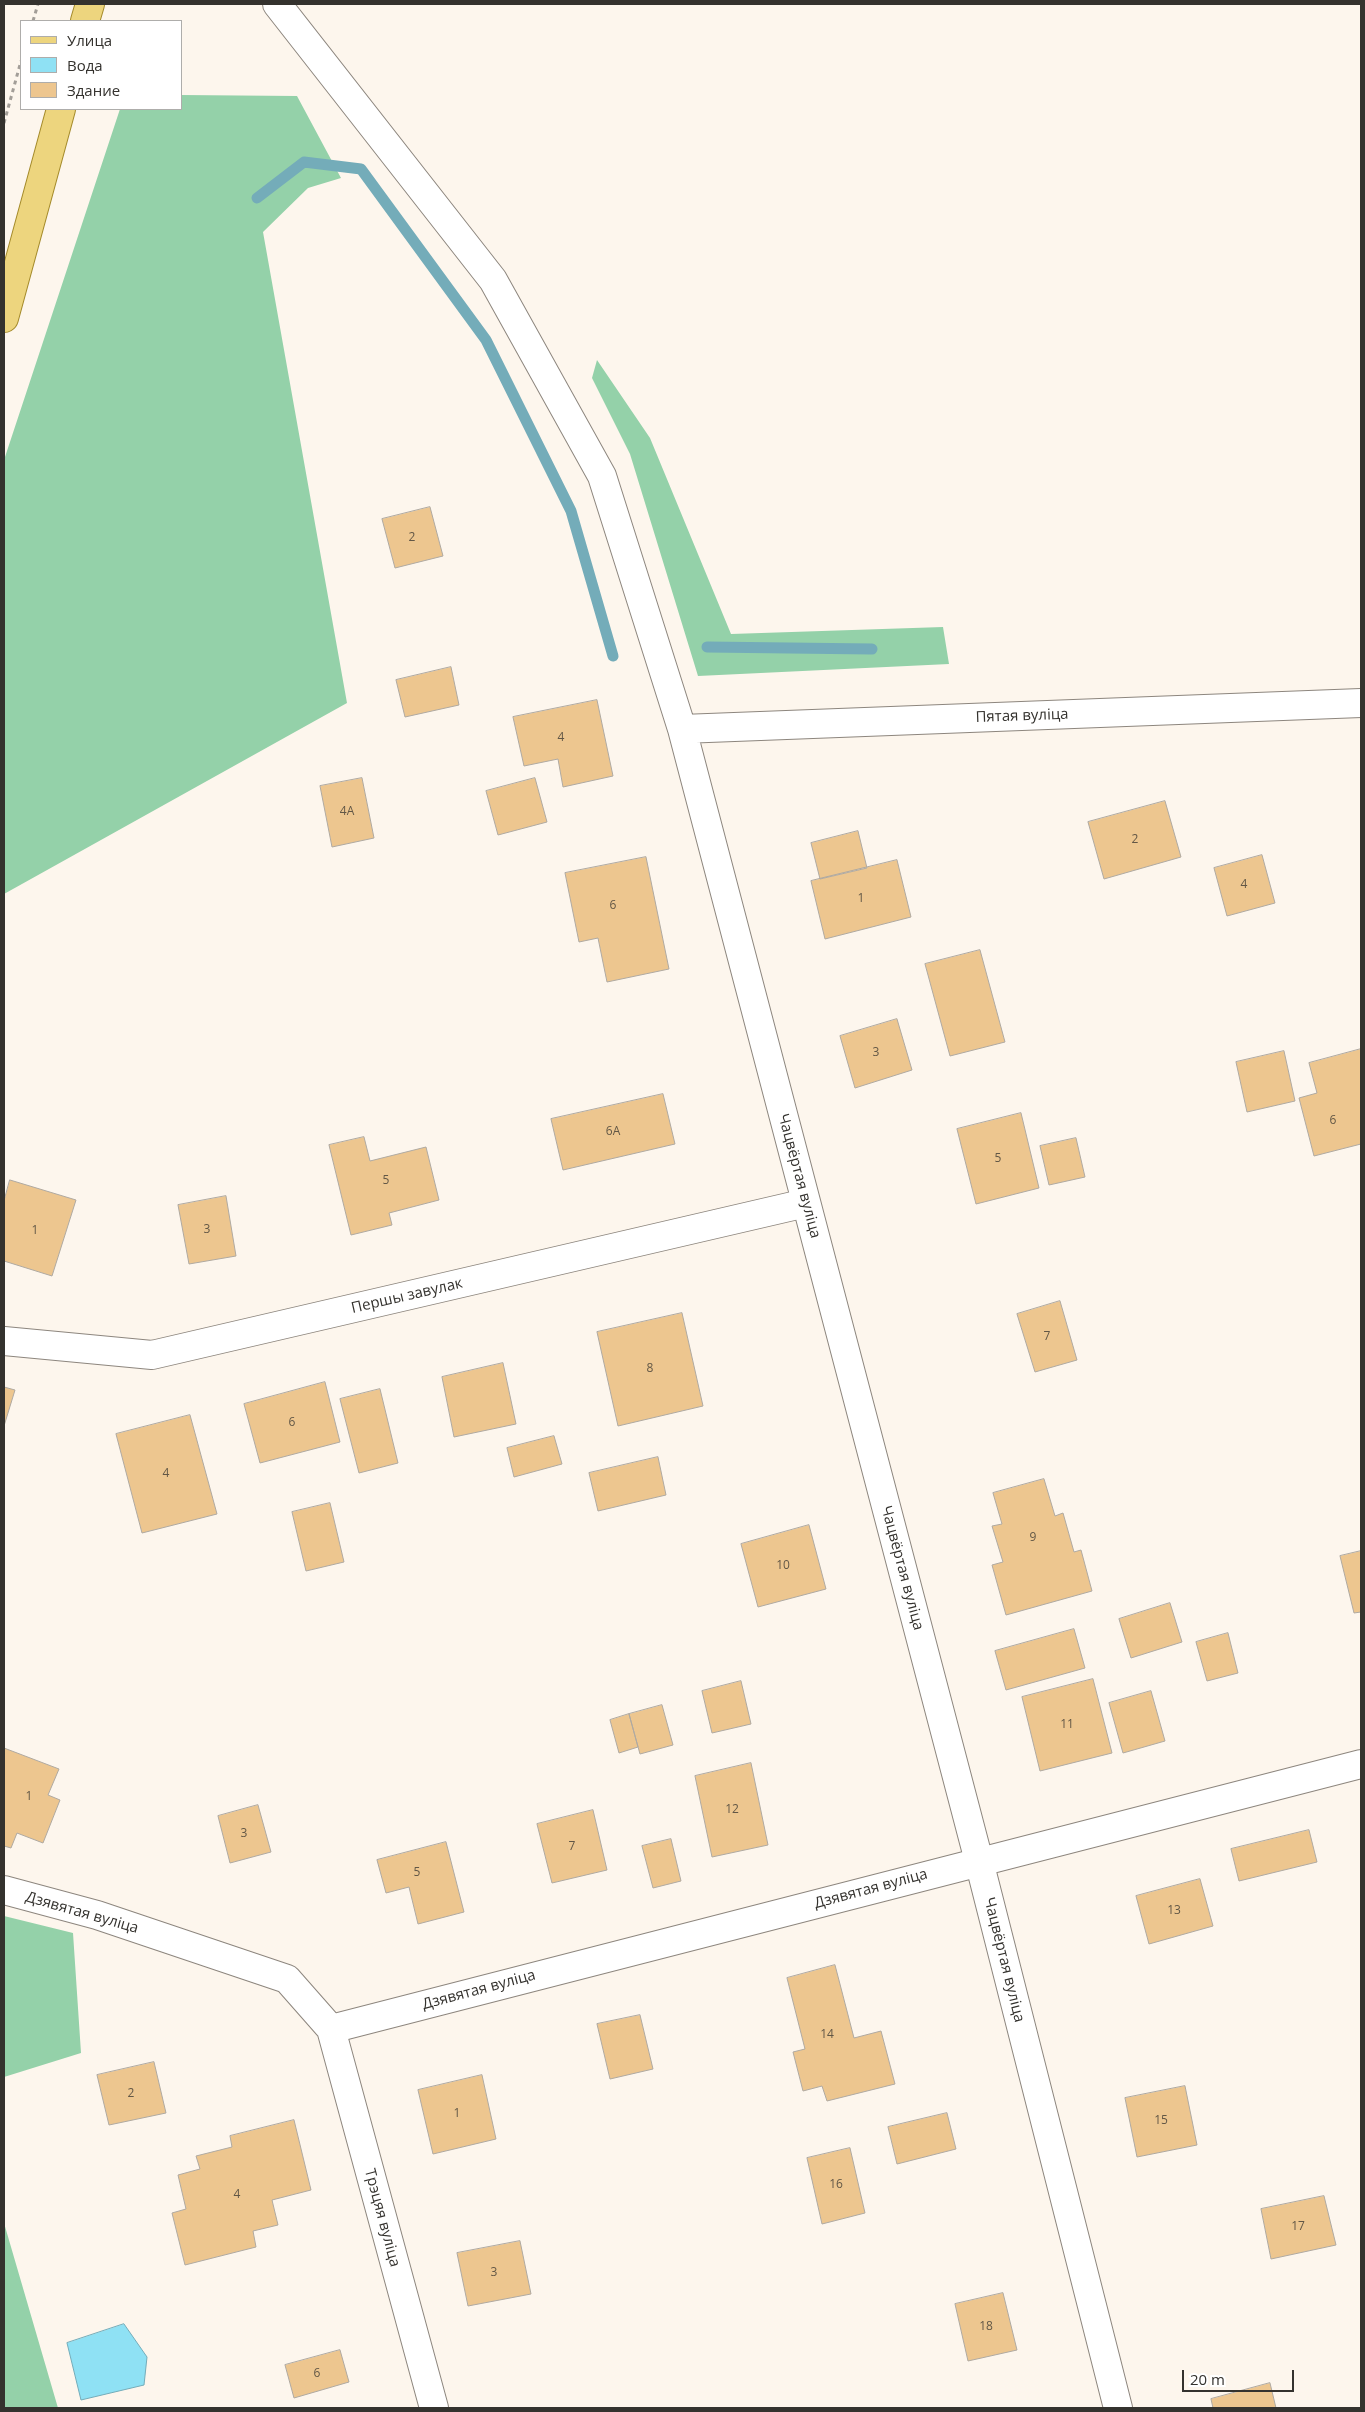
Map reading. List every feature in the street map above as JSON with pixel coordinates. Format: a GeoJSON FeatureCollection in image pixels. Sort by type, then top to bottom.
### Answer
{"type":"FeatureCollection","features":[{"type":"Feature","properties":{"kind":"main road"},"geometry":{"type":"LineString","coordinates":[[85,20],[90,4]]}},
{"type":"Feature","properties":{"kind":"main road"},"geometry":{"type":"LineString","coordinates":[[4,318],[61,110]]}},
{"type":"Feature","properties":{"kind":"street","name":"Чацвёртая вуліца"},"geometry":{"type":"LineString","coordinates":[[277,4],[493,280],[602,476],[682,728],[979,1861],[1118,2408]]}},
{"type":"Feature","properties":{"kind":"street","name":"Пятая вуліца"},"geometry":{"type":"LineString","coordinates":[[682,728],[1361,703]]}},
{"type":"Feature","properties":{"kind":"street","name":"Першы завулак"},"geometry":{"type":"LineString","coordinates":[[4,1341],[152,1355],[806,1203]]}},
{"type":"Feature","properties":{"kind":"street","name":"Дзявятая вуліца"},"geometry":{"type":"LineString","coordinates":[[4,1890],[97,1915],[287,1979],[331,2029],[1361,1764]]}},
{"type":"Feature","properties":{"kind":"street","name":"Трэцяя вуліца"},"geometry":{"type":"LineString","coordinates":[[331,2029],[434,2408]]}},
{"type":"Feature","properties":{"kind":"path"},"geometry":{"type":"LineString","coordinates":[[32,20],[38,4]]}},
{"type":"Feature","properties":{"kind":"path"},"geometry":{"type":"LineString","coordinates":[[4,123],[20,65]]}},
{"type":"Feature","properties":{"kind":"green space"},"geometry":{"type":"Polygon","coordinates":[[[182,95],[297,96],[341,178],[308,188],[263,232],[347,703],[4,894],[4,460],[120,110],[182,110],[182,95]]]}},
{"type":"Feature","properties":{"kind":"green space"},"geometry":{"type":"Polygon","coordinates":[[[597,360],[650,438],[731,634],[943,627],[949,664],[698,676],[630,454],[592,378],[597,360]]]}},
{"type":"Feature","properties":{"kind":"green space"},"geometry":{"type":"Polygon","coordinates":[[[4,1916],[73,1933],[81,2053],[4,2077],[4,1916]]]}},
{"type":"Feature","properties":{"kind":"green space"},"geometry":{"type":"Polygon","coordinates":[[[4,2223],[58,2408],[4,2408],[4,2223]]]}},
{"type":"Feature","properties":{"kind":"water"},"geometry":{"type":"Polygon","coordinates":[[[124,2324],[147,2357],[144,2385],[81,2400],[67,2343],[124,2324]]]}},
{"type":"Feature","properties":{"kind":"building"},"geometry":{"type":"Polygon","coordinates":[[[430,507],[443,556],[395,568],[382,519],[430,507]]]}},
{"type":"Feature","properties":{"kind":"building"},"geometry":{"type":"Polygon","coordinates":[[[451,667],[459,705],[405,717],[396,680],[451,667]]]}},
{"type":"Feature","properties":{"kind":"building"},"geometry":{"type":"Polygon","coordinates":[[[597,700],[613,776],[563,787],[558,759],[524,766],[513,717],[597,700]]]}},
{"type":"Feature","properties":{"kind":"building"},"geometry":{"type":"Polygon","coordinates":[[[362,778],[374,838],[332,847],[320,786],[362,778]]]}},
{"type":"Feature","properties":{"kind":"building"},"geometry":{"type":"Polygon","coordinates":[[[535,778],[547,822],[498,835],[486,791],[535,778]]]}},
{"type":"Feature","properties":{"kind":"building"},"geometry":{"type":"Polygon","coordinates":[[[1165,801],[1181,857],[1104,879],[1088,822],[1165,801]]]}},
{"type":"Feature","properties":{"kind":"building"},"geometry":{"type":"Polygon","coordinates":[[[858,831],[867,868],[820,879],[811,843],[858,831]]]}},
{"type":"Feature","properties":{"kind":"building"},"geometry":{"type":"Polygon","coordinates":[[[1262,855],[1275,903],[1227,916],[1214,868],[1262,855]]]}},
{"type":"Feature","properties":{"kind":"building"},"geometry":{"type":"Polygon","coordinates":[[[646,857],[669,969],[607,982],[598,938],[579,942],[565,873],[646,857]]]}},
{"type":"Feature","properties":{"kind":"building"},"geometry":{"type":"Polygon","coordinates":[[[897,860],[911,917],[825,939],[811,881],[897,860]]]}},
{"type":"Feature","properties":{"kind":"building"},"geometry":{"type":"Polygon","coordinates":[[[980,950],[1005,1042],[950,1056],[925,964],[980,950]]]}},
{"type":"Feature","properties":{"kind":"building"},"geometry":{"type":"Polygon","coordinates":[[[897,1019],[912,1070],[855,1088],[840,1036],[897,1019]]]}},
{"type":"Feature","properties":{"kind":"building"},"geometry":{"type":"Polygon","coordinates":[[[1361,1049],[1361,1144],[1314,1156],[1299,1098],[1317,1093],[1309,1063],[1361,1049]]]}},
{"type":"Feature","properties":{"kind":"building"},"geometry":{"type":"Polygon","coordinates":[[[1284,1051],[1295,1101],[1247,1112],[1236,1062],[1284,1051]]]}},
{"type":"Feature","properties":{"kind":"building"},"geometry":{"type":"Polygon","coordinates":[[[663,1094],[675,1144],[563,1170],[551,1119],[663,1094]]]}},
{"type":"Feature","properties":{"kind":"building"},"geometry":{"type":"Polygon","coordinates":[[[1021,1113],[1039,1188],[976,1204],[957,1129],[1021,1113]]]}},
{"type":"Feature","properties":{"kind":"building"},"geometry":{"type":"Polygon","coordinates":[[[364,1137],[370,1161],[426,1147],[439,1200],[389,1213],[392,1225],[351,1235],[329,1145],[364,1137]]]}},
{"type":"Feature","properties":{"kind":"building"},"geometry":{"type":"Polygon","coordinates":[[[1076,1138],[1085,1177],[1049,1185],[1040,1146],[1076,1138]]]}},
{"type":"Feature","properties":{"kind":"building"},"geometry":{"type":"Polygon","coordinates":[[[10,1180],[76,1200],[52,1276],[4,1261],[4,1201],[10,1180]]]}},
{"type":"Feature","properties":{"kind":"building"},"geometry":{"type":"Polygon","coordinates":[[[226,1196],[236,1256],[189,1264],[178,1205],[226,1196]]]}},
{"type":"Feature","properties":{"kind":"building"},"geometry":{"type":"Polygon","coordinates":[[[1060,1301],[1077,1360],[1035,1372],[1017,1314],[1060,1301]]]}},
{"type":"Feature","properties":{"kind":"building"},"geometry":{"type":"Polygon","coordinates":[[[682,1313],[703,1406],[618,1426],[597,1332],[682,1313]]]}},
{"type":"Feature","properties":{"kind":"building"},"geometry":{"type":"Polygon","coordinates":[[[503,1363],[516,1424],[454,1437],[442,1377],[503,1363]]]}},
{"type":"Feature","properties":{"kind":"building"},"geometry":{"type":"Polygon","coordinates":[[[325,1382],[340,1442],[260,1463],[244,1404],[325,1382]]]}},
{"type":"Feature","properties":{"kind":"building"},"geometry":{"type":"Polygon","coordinates":[[[4,1387],[15,1390],[4,1426],[4,1387]]]}},
{"type":"Feature","properties":{"kind":"building"},"geometry":{"type":"Polygon","coordinates":[[[380,1389],[398,1463],[359,1473],[340,1399],[380,1389]]]}},
{"type":"Feature","properties":{"kind":"building"},"geometry":{"type":"Polygon","coordinates":[[[190,1415],[217,1514],[142,1533],[116,1434],[190,1415]]]}},
{"type":"Feature","properties":{"kind":"building"},"geometry":{"type":"Polygon","coordinates":[[[554,1436],[562,1464],[514,1477],[507,1448],[554,1436]]]}},
{"type":"Feature","properties":{"kind":"building"},"geometry":{"type":"Polygon","coordinates":[[[658,1457],[666,1495],[598,1511],[589,1473],[658,1457]]]}},
{"type":"Feature","properties":{"kind":"building"},"geometry":{"type":"Polygon","coordinates":[[[1044,1479],[1055,1516],[1063,1513],[1074,1552],[1081,1550],[1092,1591],[1006,1615],[992,1565],[1003,1562],[992,1526],[1002,1524],[993,1493],[1044,1479]]]}},
{"type":"Feature","properties":{"kind":"building"},"geometry":{"type":"Polygon","coordinates":[[[330,1503],[344,1562],[306,1571],[292,1512],[330,1503]]]}},
{"type":"Feature","properties":{"kind":"building"},"geometry":{"type":"Polygon","coordinates":[[[809,1525],[826,1589],[758,1607],[741,1544],[809,1525]]]}},
{"type":"Feature","properties":{"kind":"building"},"geometry":{"type":"Polygon","coordinates":[[[1361,1551],[1361,1612],[1354,1613],[1340,1556],[1361,1551]]]}},
{"type":"Feature","properties":{"kind":"building"},"geometry":{"type":"Polygon","coordinates":[[[1170,1603],[1182,1642],[1131,1658],[1119,1619],[1170,1603]]]}},
{"type":"Feature","properties":{"kind":"building"},"geometry":{"type":"Polygon","coordinates":[[[1074,1629],[1085,1668],[1006,1690],[995,1651],[1074,1629]]]}},
{"type":"Feature","properties":{"kind":"building"},"geometry":{"type":"Polygon","coordinates":[[[1228,1633],[1238,1673],[1207,1681],[1196,1642],[1228,1633]]]}},
{"type":"Feature","properties":{"kind":"building"},"geometry":{"type":"Polygon","coordinates":[[[1093,1679],[1112,1753],[1040,1771],[1022,1697],[1093,1679]]]}},
{"type":"Feature","properties":{"kind":"building"},"geometry":{"type":"Polygon","coordinates":[[[741,1681],[751,1724],[712,1733],[702,1691],[741,1681]]]}},
{"type":"Feature","properties":{"kind":"building"},"geometry":{"type":"Polygon","coordinates":[[[1151,1691],[1165,1741],[1123,1753],[1109,1703],[1151,1691]]]}},
{"type":"Feature","properties":{"kind":"building"},"geometry":{"type":"Polygon","coordinates":[[[662,1705],[673,1745],[640,1754],[629,1714],[662,1705]]]}},
{"type":"Feature","properties":{"kind":"building"},"geometry":{"type":"Polygon","coordinates":[[[629,1714],[638,1747],[619,1753],[610,1720],[629,1714]]]}},
{"type":"Feature","properties":{"kind":"building"},"geometry":{"type":"Polygon","coordinates":[[[4,1748],[59,1769],[48,1795],[60,1800],[43,1843],[17,1833],[11,1848],[4,1846],[4,1748]]]}},
{"type":"Feature","properties":{"kind":"building"},"geometry":{"type":"Polygon","coordinates":[[[751,1763],[768,1845],[712,1857],[695,1776],[751,1763]]]}},
{"type":"Feature","properties":{"kind":"building"},"geometry":{"type":"Polygon","coordinates":[[[258,1805],[271,1852],[230,1863],[218,1816],[258,1805]]]}},
{"type":"Feature","properties":{"kind":"building"},"geometry":{"type":"Polygon","coordinates":[[[593,1810],[607,1870],[552,1883],[537,1824],[593,1810]]]}},
{"type":"Feature","properties":{"kind":"building"},"geometry":{"type":"Polygon","coordinates":[[[1309,1830],[1317,1862],[1239,1881],[1231,1849],[1309,1830]]]}},
{"type":"Feature","properties":{"kind":"building"},"geometry":{"type":"Polygon","coordinates":[[[671,1839],[681,1881],[653,1888],[642,1846],[671,1839]]]}},
{"type":"Feature","properties":{"kind":"building"},"geometry":{"type":"Polygon","coordinates":[[[446,1842],[464,1912],[418,1924],[409,1887],[386,1893],[377,1860],[446,1842]]]}},
{"type":"Feature","properties":{"kind":"building"},"geometry":{"type":"Polygon","coordinates":[[[1200,1879],[1213,1926],[1149,1944],[1136,1896],[1200,1879]]]}},
{"type":"Feature","properties":{"kind":"building"},"geometry":{"type":"Polygon","coordinates":[[[835,1965],[854,2038],[881,2031],[895,2084],[827,2101],[822,2086],[803,2091],[793,2052],[805,2049],[787,1978],[835,1965]]]}},
{"type":"Feature","properties":{"kind":"building"},"geometry":{"type":"Polygon","coordinates":[[[640,2015],[653,2069],[610,2079],[597,2024],[640,2015]]]}},
{"type":"Feature","properties":{"kind":"building"},"geometry":{"type":"Polygon","coordinates":[[[154,2062],[166,2113],[109,2125],[97,2075],[154,2062]]]}},
{"type":"Feature","properties":{"kind":"building"},"geometry":{"type":"Polygon","coordinates":[[[482,2075],[496,2139],[433,2154],[418,2090],[482,2075]]]}},
{"type":"Feature","properties":{"kind":"building"},"geometry":{"type":"Polygon","coordinates":[[[1185,2086],[1197,2145],[1137,2157],[1125,2098],[1185,2086]]]}},
{"type":"Feature","properties":{"kind":"building"},"geometry":{"type":"Polygon","coordinates":[[[947,2113],[956,2149],[897,2164],[888,2127],[947,2113]]]}},
{"type":"Feature","properties":{"kind":"building"},"geometry":{"type":"Polygon","coordinates":[[[294,2120],[311,2190],[272,2200],[278,2225],[253,2231],[256,2247],[185,2265],[172,2213],[186,2209],[178,2175],[200,2169],[196,2156],[232,2147],[230,2136],[294,2120]]]}},
{"type":"Feature","properties":{"kind":"building"},"geometry":{"type":"Polygon","coordinates":[[[850,2148],[865,2213],[822,2224],[807,2158],[850,2148]]]}},
{"type":"Feature","properties":{"kind":"building"},"geometry":{"type":"Polygon","coordinates":[[[1324,2196],[1336,2245],[1271,2259],[1261,2209],[1324,2196]]]}},
{"type":"Feature","properties":{"kind":"building"},"geometry":{"type":"Polygon","coordinates":[[[520,2241],[531,2294],[468,2306],[457,2253],[520,2241]]]}},
{"type":"Feature","properties":{"kind":"building"},"geometry":{"type":"Polygon","coordinates":[[[1003,2293],[1017,2350],[968,2361],[955,2304],[1003,2293]]]}},
{"type":"Feature","properties":{"kind":"building"},"geometry":{"type":"Polygon","coordinates":[[[340,2350],[349,2382],[294,2398],[285,2365],[340,2350]]]}},
{"type":"Feature","properties":{"kind":"building"},"geometry":{"type":"Polygon","coordinates":[[[1270,2383],[1276,2408],[1213,2408],[1211,2399],[1270,2383]]]}},
{"type":"Feature","properties":{"kind":"waterway"},"geometry":{"type":"LineString","coordinates":[[257,198],[304,162],[361,169],[486,340],[571,511],[613,656]]}},
{"type":"Feature","properties":{"kind":"waterway"},"geometry":{"type":"LineString","coordinates":[[707,647],[872,649]]}}]}
